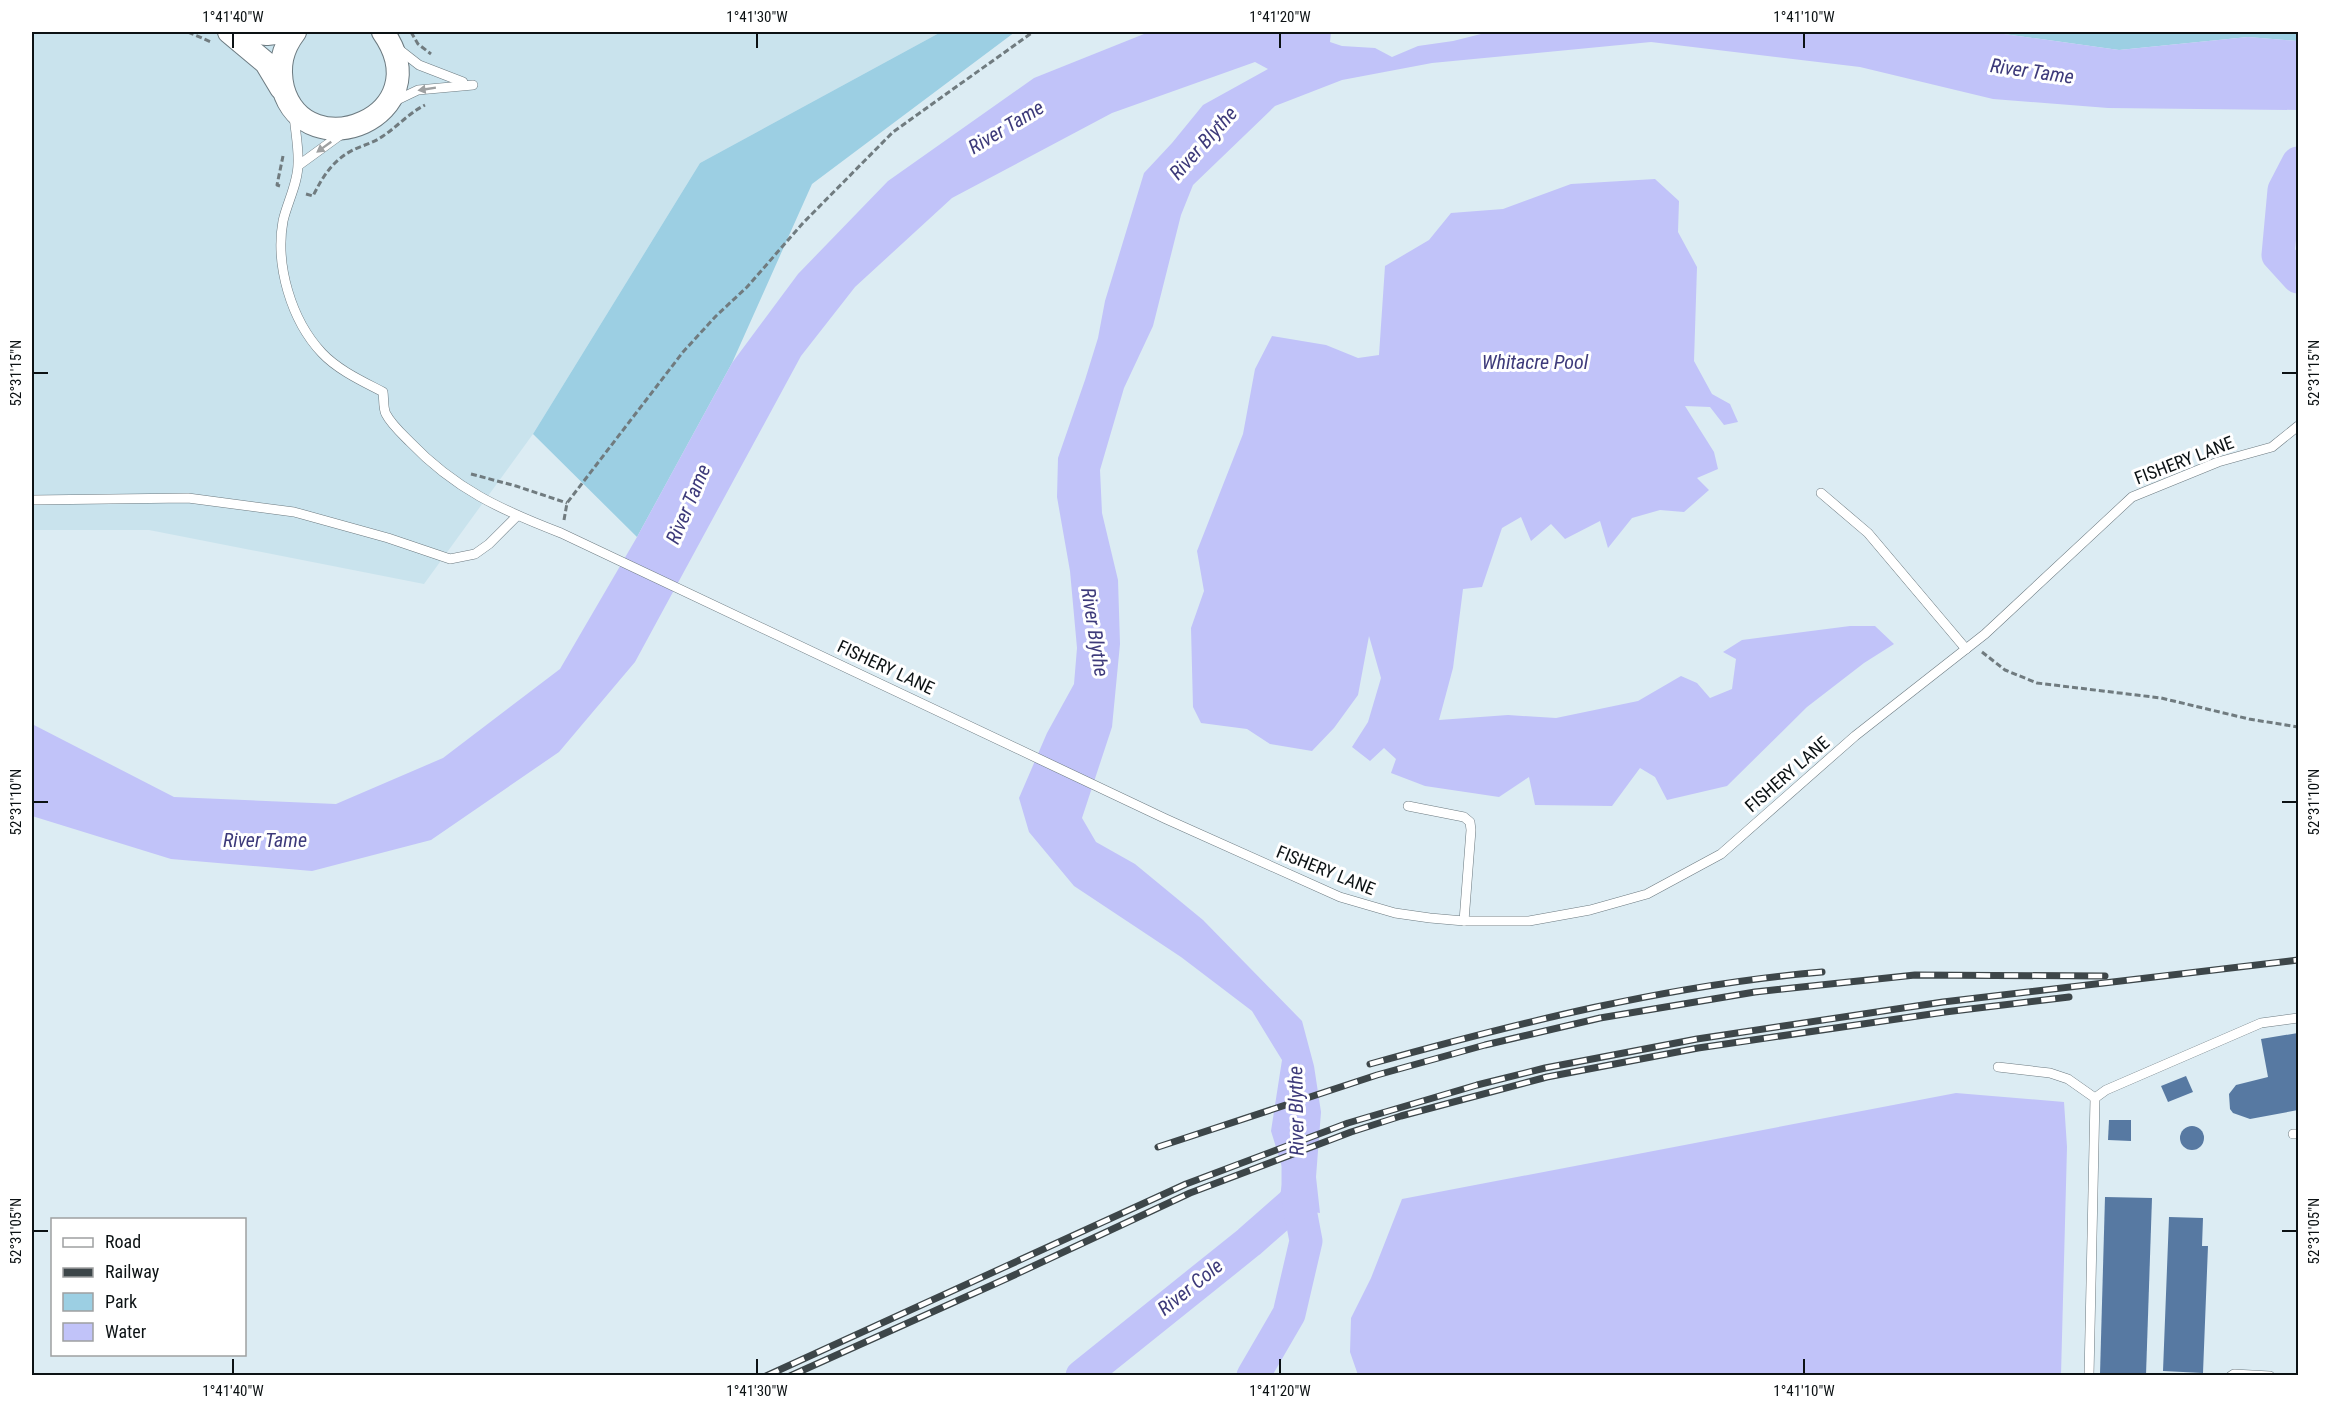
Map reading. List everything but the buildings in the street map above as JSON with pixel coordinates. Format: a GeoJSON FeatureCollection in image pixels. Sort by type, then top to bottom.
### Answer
{"type":"FeatureCollection","features":[{"type":"Feature","properties":{"kind":"street"},"geometry":{"type":"LineString","coordinates":[[248,32],[267,34],[284,32]]}},
{"type":"Feature","properties":{"kind":"street"},"geometry":{"type":"LineString","coordinates":[[290,101],[280,77],[281,60],[286,44],[295,32]]}},
{"type":"Feature","properties":{"kind":"street"},"geometry":{"type":"LineString","coordinates":[[222,38],[266,63],[290,101],[305,119],[319,126],[334,129],[350,128],[369,120],[385,107],[394,92],[398,76],[397,60],[387,38]]}},
{"type":"Feature","properties":{"kind":"lane"},"geometry":{"type":"LineString","coordinates":[[385,107],[403,95],[418,90],[473,85],[451,79],[419,65],[387,38]]}},
{"type":"Feature","properties":{"kind":"lane"},"geometry":{"type":"LineString","coordinates":[[290,101],[299,165],[350,128]]}},
{"type":"Feature","properties":{"kind":"lane","name":"FISHERY LANE"},"geometry":{"type":"LineString","coordinates":[[299,165],[283,222],[281,250],[286,282],[299,321],[322,353],[352,376],[383,392],[385,413],[429,461],[471,493],[1166,819],[1340,897],[1395,913],[1464,921],[1529,921],[1590,910],[1647,894],[1721,854],[1855,736],[1966,649],[2132,497],[2218,462],[2272,447],[2298,426]]}},
{"type":"Feature","properties":{"kind":"lane"},"geometry":{"type":"LineString","coordinates":[[1821,493],[1868,533],[1966,649]]}},
{"type":"Feature","properties":{"kind":"lane"},"geometry":{"type":"LineString","coordinates":[[32,500],[188,498],[294,512],[388,538],[450,559],[475,554],[517,516]]}},
{"type":"Feature","properties":{"kind":"lane"},"geometry":{"type":"LineString","coordinates":[[1408,806],[1464,817],[1470,822],[1464,921]]}},
{"type":"Feature","properties":{"kind":"lane"},"geometry":{"type":"LineString","coordinates":[[2089,1376],[2096,1098],[2106,1090],[2261,1023],[2298,1018]]}},
{"type":"Feature","properties":{"kind":"lane"},"geometry":{"type":"LineString","coordinates":[[1998,1067],[2050,1073],[2068,1079],[2096,1098]]}},
{"type":"Feature","properties":{"kind":"lane"},"geometry":{"type":"LineString","coordinates":[[2231,1376],[2234,1374],[2270,1376]]}},
{"type":"Feature","properties":{"kind":"path"},"geometry":{"type":"LineString","coordinates":[[188,32],[222,38]]}},
{"type":"Feature","properties":{"kind":"path"},"geometry":{"type":"LineString","coordinates":[[411,32],[418,44],[436,58]]}},
{"type":"Feature","properties":{"kind":"path"},"geometry":{"type":"LineString","coordinates":[[468,473],[516,486],[567,504],[683,352],[747,287],[803,223],[893,132],[1033,32]]}},
{"type":"Feature","properties":{"kind":"path"},"geometry":{"type":"LineString","coordinates":[[2055,32],[2073,32]]}},
{"type":"Feature","properties":{"kind":"path"},"geometry":{"type":"LineString","coordinates":[[277,185],[284,153]]}},
{"type":"Feature","properties":{"kind":"path"},"geometry":{"type":"LineString","coordinates":[[1966,649],[1980,650],[2005,670],[2037,683],[2161,698],[2249,719],[2298,727]]}},
{"type":"Feature","properties":{"kind":"shaded area"},"geometry":{"type":"Polygon","coordinates":[[[32,32],[941,32],[700,163],[533,434],[424,584],[149,530],[32,530],[32,32]]]}},
{"type":"Feature","properties":{"kind":"green space"},"geometry":{"type":"Polygon","coordinates":[[[941,32],[1015,32],[812,184],[732,363],[637,537],[533,434],[700,163],[941,32]]]}},
{"type":"Feature","properties":{"kind":"green space"},"geometry":{"type":"Polygon","coordinates":[[[1990,32],[2298,32],[2298,41],[2248,37],[2119,50],[1990,32]]]}},
{"type":"Feature","properties":{"kind":"water","name":"River Tame"},"geometry":{"type":"Polygon","coordinates":[[[1149,32],[1331,32],[1330,42],[1342,46],[1375,48],[1392,57],[1418,46],[1453,41],[1489,32],[1990,32],[2119,50],[2248,37],[2298,41],[2298,110],[2108,108],[1993,99],[1860,67],[1651,42],[1432,63],[1342,80],[1275,106],[1193,185],[1181,215],[1153,326],[1124,388],[1100,470],[1102,513],[1118,580],[1120,644],[1112,727],[1082,818],[1096,842],[1135,864],[1203,920],[1302,1021],[1314,1066],[1321,1112],[1316,1177],[1320,1213],[1278,1207],[1284,1173],[1271,1131],[1282,1060],[1252,1011],[1181,957],[1074,886],[1029,832],[1019,798],[1047,733],[1074,684],[1077,648],[1070,571],[1057,497],[1058,458],[1098,338],[1105,301],[1144,173],[1203,105],[1268,69],[1255,62],[1112,113],[952,198],[855,287],[801,356],[635,662],[559,752],[431,840],[312,871],[171,859],[32,816],[32,724],[174,797],[336,804],[443,758],[560,669],[637,537],[732,363],[798,274],[888,181],[1034,78],[1149,32]]]}},
{"type":"Feature","properties":{"kind":"water","name":"Whitacre Pool"},"geometry":{"type":"Polygon","coordinates":[[[1655,179],[1679,201],[1678,232],[1697,267],[1694,361],[1712,394],[1730,404],[1738,422],[1724,425],[1710,407],[1685,406],[1714,452],[1718,469],[1697,478],[1709,490],[1684,512],[1660,510],[1632,518],[1608,548],[1600,521],[1565,539],[1551,524],[1531,541],[1521,517],[1502,528],[1482,587],[1463,589],[1453,668],[1439,720],[1508,715],[1556,718],[1638,701],[1681,676],[1697,683],[1710,698],[1732,689],[1736,659],[1723,652],[1742,640],[1850,626],[1875,626],[1894,644],[1864,663],[1807,707],[1727,786],[1667,800],[1655,777],[1640,768],[1612,806],[1535,805],[1529,777],[1499,797],[1425,786],[1391,773],[1396,759],[1384,748],[1370,761],[1352,747],[1368,722],[1381,678],[1369,636],[1358,695],[1334,728],[1312,751],[1270,744],[1247,729],[1201,723],[1193,707],[1191,628],[1204,591],[1197,551],[1243,434],[1255,369],[1272,336],[1326,345],[1358,358],[1379,355],[1385,266],[1429,240],[1451,213],[1503,209],[1571,184],[1655,179]]]}},
{"type":"Feature","properties":{"kind":"water"},"geometry":{"type":"Polygon","coordinates":[[[1956,1093],[2064,1102],[2067,1147],[2061,1375],[1358,1375],[1350,1352],[1351,1318],[1371,1278],[1402,1199],[1956,1093]]]}},
{"type":"Feature","properties":{"kind":"waterway"},"geometry":{"type":"LineString","coordinates":[[2298,163],[2284,190],[2278,255],[2298,277]]}},
{"type":"Feature","properties":{"kind":"waterway","name":"River Blythe"},"geometry":{"type":"LineString","coordinates":[[1253,1376],[1289,1314],[1306,1241],[1298,1199],[1298,1165]]}},
{"type":"Feature","properties":{"kind":"waterway","name":"River Cole"},"geometry":{"type":"LineString","coordinates":[[1082,1376],[1249,1242],[1298,1199]]}},
{"type":"Feature","properties":{"kind":"railway"},"geometry":{"type":"LineString","coordinates":[[766,1376],[1186,1184],[1348,1123],[1477,1085],[1545,1068],[1697,1039],[1943,1002],[2298,960]]}},
{"type":"Feature","properties":{"kind":"railway"},"geometry":{"type":"LineString","coordinates":[[1370,1064],[1537,1020],[1650,996],[1764,978],[1822,972]]}},
{"type":"Feature","properties":{"kind":"railway"},"geometry":{"type":"LineString","coordinates":[[1158,1147],[1377,1075],[1485,1045],[1600,1018],[1755,992],[1915,975],[2105,976]]}},
{"type":"Feature","properties":{"kind":"railway"},"geometry":{"type":"LineString","coordinates":[[790,1376],[1190,1193],[1351,1132],[1401,1116],[1547,1077],[1698,1048],[1945,1012],[2069,997]]}}]}
